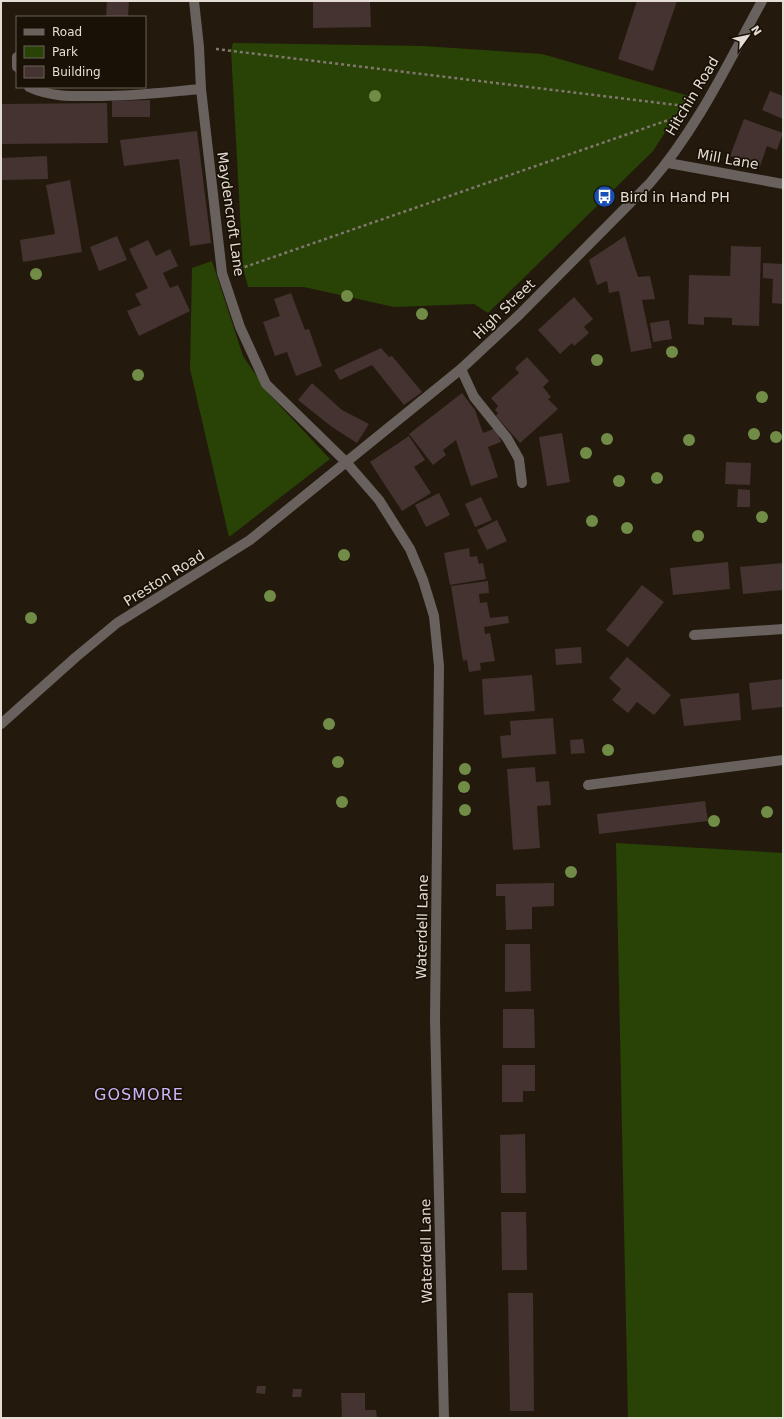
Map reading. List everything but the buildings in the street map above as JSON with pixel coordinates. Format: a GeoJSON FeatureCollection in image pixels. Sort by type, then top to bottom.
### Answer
{"type":"FeatureCollection","features":[{"type":"Feature","properties":{"kind":"street","name":"Maydencroft Lane"},"geometry":{"type":"LineString","coordinates":[[194,1],[199,47],[201,89],[222,273],[240,327],[266,384],[346,462]]}},
{"type":"Feature","properties":{"kind":"street","name":"Hitchin Road"},"geometry":{"type":"LineString","coordinates":[[668,163],[704,108],[762,1]]}},
{"type":"Feature","properties":{"kind":"street"},"geometry":{"type":"LineString","coordinates":[[32,88],[47,94],[75,97],[128,97],[201,89]]}},
{"type":"Feature","properties":{"kind":"street","name":"Mill Lane"},"geometry":{"type":"LineString","coordinates":[[668,163],[783,184]]}},
{"type":"Feature","properties":{"kind":"street","name":"High Street"},"geometry":{"type":"LineString","coordinates":[[346,462],[461,369],[519,315],[668,163]]}},
{"type":"Feature","properties":{"kind":"street"},"geometry":{"type":"LineString","coordinates":[[461,369],[474,397],[507,438],[519,459],[522,483]]}},
{"type":"Feature","properties":{"kind":"street","name":"Preston Road"},"geometry":{"type":"LineString","coordinates":[[1,724],[76,657],[117,623],[250,540],[346,462]]}},
{"type":"Feature","properties":{"kind":"street","name":"Waterdell Lane"},"geometry":{"type":"LineString","coordinates":[[346,462],[379,500],[410,549],[423,580],[434,616],[439,666],[435,1019],[444,1418]]}},
{"type":"Feature","properties":{"kind":"street"},"geometry":{"type":"LineString","coordinates":[[694,636],[783,629]]}},
{"type":"Feature","properties":{"kind":"street"},"geometry":{"type":"LineString","coordinates":[[588,785],[783,760]]}},
{"type":"Feature","properties":{"kind":"path"},"geometry":{"type":"LineString","coordinates":[[199,47],[704,108]]}},
{"type":"Feature","properties":{"kind":"path"},"geometry":{"type":"LineString","coordinates":[[222,273],[243,268],[704,108]]}},
{"type":"Feature","properties":{"kind":"green space"},"geometry":{"type":"Polygon","coordinates":[[[233,43],[423,46],[542,54],[689,96],[653,151],[488,313],[474,304],[394,307],[304,287],[248,287],[243,268],[231,50],[233,43]]]}},
{"type":"Feature","properties":{"kind":"green space"},"geometry":{"type":"Polygon","coordinates":[[[212,261],[243,356],[268,393],[330,459],[229,537],[190,369],[192,268],[212,261]]]}},
{"type":"Feature","properties":{"kind":"green space"},"geometry":{"type":"Polygon","coordinates":[[[616,843],[783,853],[783,1418],[628,1418],[616,843]]]}},
{"type":"Feature","properties":{"kind":"place","name":"Bird in Hand PH"},"geometry":{"type":"Point","coordinates":[605,197]}},
{"type":"Feature","properties":{"kind":"district","name":"GOSMORE"},"geometry":{"type":"Point","coordinates":[139,1094]}}]}
